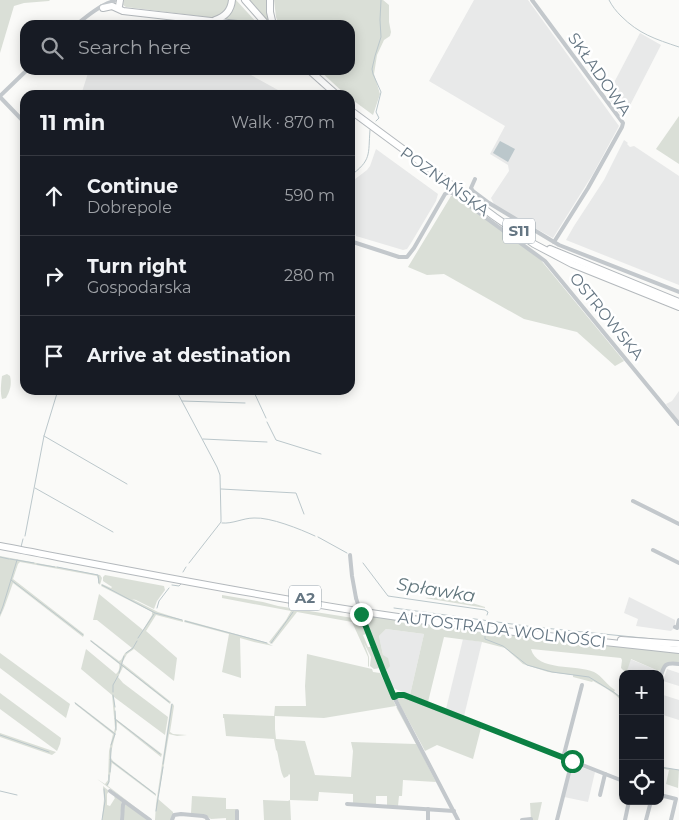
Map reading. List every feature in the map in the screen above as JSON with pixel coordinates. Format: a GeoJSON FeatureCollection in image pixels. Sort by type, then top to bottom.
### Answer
{"type":"FeatureCollection","features":[{"type":"Feature","properties":{"kind":"highway"},"geometry":{"type":"LineString","coordinates":[[103,8],[117,3],[122,9],[127,11],[215,20],[224,16],[232,0]]}},
{"type":"Feature","properties":{"kind":"highway"},"geometry":{"type":"LineString","coordinates":[[240,0],[258,20]]}},
{"type":"Feature","properties":{"kind":"highway"},"geometry":{"type":"LineString","coordinates":[[245,0],[263,20]]}},
{"type":"Feature","properties":{"kind":"highway"},"geometry":{"type":"LineString","coordinates":[[270,0],[272,20]]}},
{"type":"Feature","properties":{"kind":"highway"},"geometry":{"type":"LineString","coordinates":[[309,75],[326,90]]}},
{"type":"Feature","properties":{"kind":"highway"},"geometry":{"type":"LineString","coordinates":[[315,75],[331,90]]}},
{"type":"Feature","properties":{"kind":"highway","name":"POZNAŃSKA"},"geometry":{"type":"LineString","coordinates":[[355,110],[497,215],[548,248],[679,302]]}},
{"type":"Feature","properties":{"kind":"highway","name":"POZNAŃSKA"},"geometry":{"type":"LineString","coordinates":[[355,114],[495,217],[546,252],[679,307]]}},
{"type":"Feature","properties":{"kind":"highway"},"geometry":{"type":"LineString","coordinates":[[546,252],[554,259]]}},
{"type":"Feature","properties":{"kind":"highway"},"geometry":{"type":"LineString","coordinates":[[593,275],[604,276]]}},
{"type":"Feature","properties":{"kind":"highway","name":"AUTOSTRADA WOLNOŚCI"},"geometry":{"type":"LineString","coordinates":[[0,542],[10,546]]}},
{"type":"Feature","properties":{"kind":"highway","name":"AUTOSTRADA WOLNOŚCI"},"geometry":{"type":"LineString","coordinates":[[0,546],[25,548],[367,608],[533,630],[679,644]]}},
{"type":"Feature","properties":{"kind":"highway","name":"AUTOSTRADA WOLNOŚCI"},"geometry":{"type":"LineString","coordinates":[[25,548],[231,589],[357,610],[508,632],[679,650]]}},
{"type":"Feature","properties":{"kind":"street","name":"SKŁADOWA"},"geometry":{"type":"LineString","coordinates":[[532,0],[622,121],[623,125],[588,188],[554,242]]}},
{"type":"Feature","properties":{"kind":"street"},"geometry":{"type":"LineString","coordinates":[[83,20],[110,2],[117,3]]}},
{"type":"Feature","properties":{"kind":"street"},"geometry":{"type":"LineString","coordinates":[[94,12],[103,8]]}},
{"type":"Feature","properties":{"kind":"street"},"geometry":{"type":"LineString","coordinates":[[20,118],[0,96],[22,75]]}},
{"type":"Feature","properties":{"kind":"street"},"geometry":{"type":"LineString","coordinates":[[475,179],[471,188],[472,191],[554,242],[679,292]]}},
{"type":"Feature","properties":{"kind":"street","name":"OSTROWSKA"},"geometry":{"type":"LineString","coordinates":[[355,243],[403,258],[407,257],[445,194],[450,192],[545,261],[679,424]]}},
{"type":"Feature","properties":{"kind":"street"},"geometry":{"type":"LineString","coordinates":[[632,501],[679,524]]}},
{"type":"Feature","properties":{"kind":"street"},"geometry":{"type":"LineString","coordinates":[[653,550],[679,562]]}},
{"type":"Feature","properties":{"kind":"street"},"geometry":{"type":"LineString","coordinates":[[350,555],[356,598],[394,697],[458,820]]}},
{"type":"Feature","properties":{"kind":"street"},"geometry":{"type":"LineString","coordinates":[[675,627],[679,620]]}},
{"type":"Feature","properties":{"kind":"street"},"geometry":{"type":"LineString","coordinates":[[663,670],[664,666],[670,663],[679,664]]}},
{"type":"Feature","properties":{"kind":"street"},"geometry":{"type":"LineString","coordinates":[[564,758],[582,685]]}},
{"type":"Feature","properties":{"kind":"street"},"geometry":{"type":"LineString","coordinates":[[394,697],[404,695],[619,779]]}},
{"type":"Feature","properties":{"kind":"street"},"geometry":{"type":"LineString","coordinates":[[557,820],[572,761]]}},
{"type":"Feature","properties":{"kind":"street"},"geometry":{"type":"LineString","coordinates":[[600,794],[605,774]]}},
{"type":"Feature","properties":{"kind":"street"},"geometry":{"type":"LineString","coordinates":[[110,791],[150,820]]}},
{"type":"Feature","properties":{"kind":"street"},"geometry":{"type":"LineString","coordinates":[[664,796],[678,800],[671,820]]}},
{"type":"Feature","properties":{"kind":"street"},"geometry":{"type":"LineString","coordinates":[[122,820],[124,802]]}},
{"type":"Feature","properties":{"kind":"street"},"geometry":{"type":"LineString","coordinates":[[347,804],[454,811]]}},
{"type":"Feature","properties":{"kind":"street"},"geometry":{"type":"LineString","coordinates":[[625,820],[628,805]]}},
{"type":"Feature","properties":{"kind":"street"},"geometry":{"type":"LineString","coordinates":[[646,820],[651,805]]}},
{"type":"Feature","properties":{"kind":"street"},"geometry":{"type":"LineString","coordinates":[[428,809],[428,820]]}},
{"type":"Feature","properties":{"kind":"street"},"geometry":{"type":"LineString","coordinates":[[237,811],[237,820]]}},
{"type":"Feature","properties":{"kind":"street"},"geometry":{"type":"LineString","coordinates":[[172,820],[174,815],[181,814],[203,816],[208,820]]}},
{"type":"Feature","properties":{"kind":"street"},"geometry":{"type":"LineString","coordinates":[[522,820],[531,819]]}},
{"type":"Feature","properties":{"kind":"shaded area"},"geometry":{"type":"Polygon","coordinates":[[[0,0],[50,0],[14,6],[0,53],[0,0]]]}},
{"type":"Feature","properties":{"kind":"shaded area"},"geometry":{"type":"Polygon","coordinates":[[[124,0],[230,0],[227,12],[215,18],[126,7],[123,5],[124,0]]]}},
{"type":"Feature","properties":{"kind":"shaded area"},"geometry":{"type":"Polygon","coordinates":[[[234,0],[236,0],[254,20],[223,20],[234,0]]]}},
{"type":"Feature","properties":{"kind":"shaded area"},"geometry":{"type":"Polygon","coordinates":[[[249,0],[268,0],[270,20],[266,20],[249,0]]]}},
{"type":"Feature","properties":{"kind":"shaded area"},"geometry":{"type":"Polygon","coordinates":[[[274,0],[383,0],[389,5],[391,32],[390,36],[384,40],[377,55],[374,74],[380,94],[373,115],[355,102],[355,90],[341,90],[324,75],[355,75],[355,20],[277,20],[274,0]]]}},
{"type":"Feature","properties":{"kind":"shaded area"},"geometry":{"type":"Polygon","coordinates":[[[474,0],[528,0],[619,126],[593,174],[553,238],[495,206],[491,198],[509,171],[508,165],[490,154],[505,126],[429,81],[474,0]]]}},
{"type":"Feature","properties":{"kind":"shaded area"},"geometry":{"type":"Polygon","coordinates":[[[640,33],[661,45],[624,117],[617,110],[618,108],[615,103],[612,103],[607,96],[640,33]]]}},
{"type":"Feature","properties":{"kind":"shaded area"},"geometry":{"type":"Polygon","coordinates":[[[87,75],[251,75],[278,90],[83,90],[87,75]]]}},
{"type":"Feature","properties":{"kind":"shaded area"},"geometry":{"type":"Polygon","coordinates":[[[679,116],[679,164],[656,149],[679,116]]]}},
{"type":"Feature","properties":{"kind":"shaded area"},"geometry":{"type":"Polygon","coordinates":[[[624,140],[630,147],[634,146],[679,176],[679,285],[566,240],[604,180],[624,140]]]}},
{"type":"Feature","properties":{"kind":"shaded area"},"geometry":{"type":"Polygon","coordinates":[[[500,141],[515,149],[508,162],[493,153],[500,141]]]}},
{"type":"Feature","properties":{"kind":"shaded area"},"geometry":{"type":"Polygon","coordinates":[[[376,149],[438,194],[436,201],[407,249],[403,250],[356,236],[355,179],[370,166],[376,149]]]}},
{"type":"Feature","properties":{"kind":"shaded area"},"geometry":{"type":"Polygon","coordinates":[[[451,196],[454,196],[540,259],[624,361],[615,366],[577,332],[524,319],[444,274],[427,275],[408,267],[451,196]]]}},
{"type":"Feature","properties":{"kind":"shaded area"},"geometry":{"type":"Polygon","coordinates":[[[7,374],[10,376],[11,382],[9,393],[6,398],[2,399],[2,376],[7,374]]]}},
{"type":"Feature","properties":{"kind":"shaded area"},"geometry":{"type":"Polygon","coordinates":[[[679,391],[679,422],[666,404],[672,401],[679,391]]]}},
{"type":"Feature","properties":{"kind":"shaded area"},"geometry":{"type":"Polygon","coordinates":[[[0,556],[100,575],[102,578],[100,585],[97,576],[20,562],[13,579],[84,634],[83,637],[13,583],[0,617],[0,556]]]}},
{"type":"Feature","properties":{"kind":"shaded area"},"geometry":{"type":"Polygon","coordinates":[[[105,575],[164,586],[165,590],[154,609],[132,599],[158,612],[183,620],[183,622],[156,615],[146,631],[177,658],[174,681],[134,649],[127,654],[122,663],[171,702],[170,704],[123,667],[118,677],[123,683],[168,717],[165,735],[114,697],[116,719],[162,754],[161,757],[117,722],[111,758],[156,794],[156,796],[112,763],[108,786],[152,820],[97,779],[105,784],[108,780],[109,751],[113,734],[75,704],[75,702],[114,732],[112,695],[81,669],[86,649],[116,674],[119,671],[119,664],[91,640],[119,661],[132,648],[97,620],[93,620],[99,594],[143,630],[152,615],[152,612],[101,586],[102,584],[112,587],[103,581],[105,575]]]}},
{"type":"Feature","properties":{"kind":"shaded area"},"geometry":{"type":"Polygon","coordinates":[[[222,595],[353,618],[357,622],[361,621],[366,634],[363,635],[368,647],[371,647],[380,668],[374,669],[370,666],[371,657],[364,643],[369,657],[368,667],[368,657],[352,622],[297,612],[272,644],[269,642],[291,611],[222,598],[222,595]]]}},
{"type":"Feature","properties":{"kind":"shaded area"},"geometry":{"type":"Polygon","coordinates":[[[433,597],[469,602],[485,608],[425,598],[433,597]]]}},
{"type":"Feature","properties":{"kind":"shaded area"},"geometry":{"type":"Polygon","coordinates":[[[629,597],[675,620],[675,627],[671,631],[636,626],[638,619],[624,613],[629,597]]]}},
{"type":"Feature","properties":{"kind":"shaded area"},"geometry":{"type":"Polygon","coordinates":[[[370,615],[679,652],[679,663],[669,662],[663,670],[656,670],[631,659],[627,670],[623,670],[621,668],[621,658],[531,649],[541,661],[549,664],[594,672],[615,690],[614,692],[619,696],[619,699],[614,693],[593,681],[573,677],[573,675],[548,672],[523,664],[505,648],[482,642],[444,637],[428,702],[410,695],[424,634],[386,629],[379,636],[383,655],[388,658],[390,666],[385,672],[366,622],[370,620],[370,615]]]}},
{"type":"Feature","properties":{"kind":"shaded area"},"geometry":{"type":"Polygon","coordinates":[[[185,620],[265,642],[273,646],[240,638],[241,678],[222,672],[229,634],[184,622],[185,620]]]}},
{"type":"Feature","properties":{"kind":"shaded area"},"geometry":{"type":"Polygon","coordinates":[[[386,629],[424,634],[410,695],[393,688],[385,672],[379,636],[386,629]]]}},
{"type":"Feature","properties":{"kind":"shaded area"},"geometry":{"type":"Polygon","coordinates":[[[463,639],[482,642],[464,716],[446,709],[463,639]]]}},
{"type":"Feature","properties":{"kind":"shaded area"},"geometry":{"type":"Polygon","coordinates":[[[0,653],[70,704],[66,718],[0,668],[0,653]]]}},
{"type":"Feature","properties":{"kind":"shaded area"},"geometry":{"type":"Polygon","coordinates":[[[307,654],[372,669],[373,672],[380,673],[396,706],[324,718],[275,716],[276,739],[305,741],[315,775],[351,777],[353,751],[351,742],[416,744],[396,707],[399,708],[436,782],[403,780],[402,796],[399,796],[398,806],[387,805],[387,796],[376,796],[376,805],[353,803],[353,794],[319,792],[318,801],[290,800],[290,775],[284,778],[274,739],[226,736],[223,714],[274,716],[275,706],[306,706],[307,654]]]}},
{"type":"Feature","properties":{"kind":"shaded area"},"geometry":{"type":"Polygon","coordinates":[[[630,659],[656,670],[627,670],[630,659]]]}},
{"type":"Feature","properties":{"kind":"shaded area"},"geometry":{"type":"Polygon","coordinates":[[[667,669],[679,673],[679,686],[664,681],[667,669]]]}},
{"type":"Feature","properties":{"kind":"shaded area"},"geometry":{"type":"Polygon","coordinates":[[[0,693],[61,738],[57,751],[0,709],[0,693]]]}},
{"type":"Feature","properties":{"kind":"shaded area"},"geometry":{"type":"Polygon","coordinates":[[[664,695],[679,700],[679,720],[664,715],[664,695]]]}},
{"type":"Feature","properties":{"kind":"shaded area"},"geometry":{"type":"Polygon","coordinates":[[[403,697],[481,728],[473,759],[437,745],[425,751],[397,699],[403,697]]]}},
{"type":"Feature","properties":{"kind":"shaded area"},"geometry":{"type":"Polygon","coordinates":[[[171,704],[174,706],[170,732],[187,735],[177,736],[169,734],[158,799],[173,814],[171,820],[155,820],[156,804],[171,704]]]}},
{"type":"Feature","properties":{"kind":"shaded area"},"geometry":{"type":"Polygon","coordinates":[[[0,733],[56,752],[52,755],[0,737],[0,733]]]}},
{"type":"Feature","properties":{"kind":"shaded area"},"geometry":{"type":"Polygon","coordinates":[[[572,764],[595,772],[588,802],[564,797],[572,764]]]}},
{"type":"Feature","properties":{"kind":"shaded area"},"geometry":{"type":"Polygon","coordinates":[[[664,768],[679,770],[678,788],[666,784],[669,770],[664,768]]]}},
{"type":"Feature","properties":{"kind":"shaded area"},"geometry":{"type":"Polygon","coordinates":[[[103,786],[109,791],[107,794],[107,805],[110,806],[115,796],[122,801],[120,820],[102,820],[103,786]]]}},
{"type":"Feature","properties":{"kind":"shaded area"},"geometry":{"type":"Polygon","coordinates":[[[192,796],[226,798],[226,809],[236,809],[236,820],[226,820],[226,818],[211,819],[205,815],[191,813],[192,796]]]}},
{"type":"Feature","properties":{"kind":"shaded area"},"geometry":{"type":"Polygon","coordinates":[[[263,800],[290,800],[291,820],[264,820],[263,800]]]}},
{"type":"Feature","properties":{"kind":"shaded area"},"geometry":{"type":"Polygon","coordinates":[[[542,802],[538,820],[531,820],[530,803],[542,802]]]}},
{"type":"Feature","properties":{"kind":"shaded area"},"geometry":{"type":"Polygon","coordinates":[[[125,803],[147,820],[123,820],[125,803]]]}},
{"type":"Feature","properties":{"kind":"waterway"},"geometry":{"type":"LineString","coordinates":[[376,121],[379,118],[376,112],[381,92],[372,69],[381,37],[381,0]]}},
{"type":"Feature","properties":{"kind":"waterway"},"geometry":{"type":"LineString","coordinates":[[609,0],[619,14],[641,32],[679,47]]}},
{"type":"Feature","properties":{"kind":"waterway"},"geometry":{"type":"LineString","coordinates":[[355,172],[362,166],[368,156],[370,130]]}},
{"type":"Feature","properties":{"kind":"waterway"},"geometry":{"type":"LineString","coordinates":[[25,536],[44,436],[56,395]]}},
{"type":"Feature","properties":{"kind":"waterway"},"geometry":{"type":"LineString","coordinates":[[179,395],[220,475],[221,522],[189,563]]}},
{"type":"Feature","properties":{"kind":"waterway"},"geometry":{"type":"LineString","coordinates":[[255,395],[266,418]]}},
{"type":"Feature","properties":{"kind":"waterway"},"geometry":{"type":"LineString","coordinates":[[182,401],[245,403]]}},
{"type":"Feature","properties":{"kind":"waterway"},"geometry":{"type":"LineString","coordinates":[[267,422],[276,440],[321,454]]}},
{"type":"Feature","properties":{"kind":"waterway"},"geometry":{"type":"LineString","coordinates":[[44,436],[127,484]]}},
{"type":"Feature","properties":{"kind":"waterway"},"geometry":{"type":"LineString","coordinates":[[203,439],[267,442]]}},
{"type":"Feature","properties":{"kind":"waterway"},"geometry":{"type":"LineString","coordinates":[[35,488],[113,532]]}},
{"type":"Feature","properties":{"kind":"waterway"},"geometry":{"type":"LineString","coordinates":[[221,489],[296,493],[304,514]]}},
{"type":"Feature","properties":{"kind":"waterway","name":"Spławka"},"geometry":{"type":"LineString","coordinates":[[222,523],[261,518],[285,524],[315,536]]}},
{"type":"Feature","properties":{"kind":"waterway","name":"Spławka"},"geometry":{"type":"LineString","coordinates":[[318,537],[347,553]]}},
{"type":"Feature","properties":{"kind":"waterway"},"geometry":{"type":"LineString","coordinates":[[21,547],[23,539]]}},
{"type":"Feature","properties":{"kind":"waterway"},"geometry":{"type":"LineString","coordinates":[[0,557],[9,559]]}},
{"type":"Feature","properties":{"kind":"waterway"},"geometry":{"type":"LineString","coordinates":[[10,559],[34,563]]}},
{"type":"Feature","properties":{"kind":"waterway"},"geometry":{"type":"LineString","coordinates":[[0,614],[17,560]]}},
{"type":"Feature","properties":{"kind":"waterway","name":"Spławka"},"geometry":{"type":"LineString","coordinates":[[363,563],[388,596],[485,610],[488,612],[487,615]]}},
{"type":"Feature","properties":{"kind":"waterway"},"geometry":{"type":"LineString","coordinates":[[37,564],[55,567]]}},
{"type":"Feature","properties":{"kind":"waterway"},"geometry":{"type":"LineString","coordinates":[[57,567],[98,575],[99,583]]}},
{"type":"Feature","properties":{"kind":"waterway"},"geometry":{"type":"LineString","coordinates":[[183,572],[186,567]]}},
{"type":"Feature","properties":{"kind":"waterway"},"geometry":{"type":"LineString","coordinates":[[11,580],[83,635]]}},
{"type":"Feature","properties":{"kind":"waterway"},"geometry":{"type":"LineString","coordinates":[[172,585],[179,586],[181,584]]}},
{"type":"Feature","properties":{"kind":"waterway"},"geometry":{"type":"LineString","coordinates":[[102,585],[155,613],[182,620]]}},
{"type":"Feature","properties":{"kind":"waterway"},"geometry":{"type":"LineString","coordinates":[[157,608],[159,601],[169,588]]}},
{"type":"Feature","properties":{"kind":"waterway"},"geometry":{"type":"LineString","coordinates":[[394,608],[534,627],[653,639]]}},
{"type":"Feature","properties":{"kind":"waterway"},"geometry":{"type":"LineString","coordinates":[[271,643],[293,612]]}},
{"type":"Feature","properties":{"kind":"waterway"},"geometry":{"type":"LineString","coordinates":[[138,638],[154,614]]}},
{"type":"Feature","properties":{"kind":"waterway"},"geometry":{"type":"LineString","coordinates":[[185,621],[267,643]]}},
{"type":"Feature","properties":{"kind":"waterway","name":"Spławka"},"geometry":{"type":"LineString","coordinates":[[485,636],[485,639],[503,646],[527,665],[552,672],[589,677],[619,696]]}},
{"type":"Feature","properties":{"kind":"waterway"},"geometry":{"type":"LineString","coordinates":[[91,641],[169,702]]}},
{"type":"Feature","properties":{"kind":"waterway"},"geometry":{"type":"LineString","coordinates":[[126,653],[133,648],[137,641]]}},
{"type":"Feature","properties":{"kind":"waterway"},"geometry":{"type":"LineString","coordinates":[[119,673],[124,656]]}},
{"type":"Feature","properties":{"kind":"waterway"},"geometry":{"type":"LineString","coordinates":[[113,692],[113,685],[118,676]]}},
{"type":"Feature","properties":{"kind":"waterway"},"geometry":{"type":"LineString","coordinates":[[113,695],[115,707]]}},
{"type":"Feature","properties":{"kind":"waterway"},"geometry":{"type":"LineString","coordinates":[[75,703],[115,734]]}},
{"type":"Feature","properties":{"kind":"waterway"},"geometry":{"type":"LineString","coordinates":[[163,764],[172,704]]}},
{"type":"Feature","properties":{"kind":"waterway"},"geometry":{"type":"LineString","coordinates":[[115,711],[116,730]]}},
{"type":"Feature","properties":{"kind":"waterway"},"geometry":{"type":"LineString","coordinates":[[115,719],[160,754]]}},
{"type":"Feature","properties":{"kind":"waterway"},"geometry":{"type":"LineString","coordinates":[[111,745],[115,734]]}},
{"type":"Feature","properties":{"kind":"waterway"},"geometry":{"type":"LineString","coordinates":[[0,735],[49,752]]}},
{"type":"Feature","properties":{"kind":"waterway"},"geometry":{"type":"LineString","coordinates":[[110,772],[111,748]]}},
{"type":"Feature","properties":{"kind":"waterway"},"geometry":{"type":"LineString","coordinates":[[110,760],[155,794]]}},
{"type":"Feature","properties":{"kind":"waterway"},"geometry":{"type":"LineString","coordinates":[[156,811],[163,767]]}},
{"type":"Feature","properties":{"kind":"waterway","name":"Spławka"},"geometry":{"type":"LineString","coordinates":[[664,768],[679,770]]}},
{"type":"Feature","properties":{"kind":"waterway"},"geometry":{"type":"LineString","coordinates":[[107,785],[109,775]]}},
{"type":"Feature","properties":{"kind":"waterway"},"geometry":{"type":"LineString","coordinates":[[102,820],[105,801],[104,789]]}},
{"type":"Feature","properties":{"kind":"waterway"},"geometry":{"type":"LineString","coordinates":[[0,791],[17,795]]}},
{"type":"Feature","properties":{"kind":"route"},"geometry":{"type":"LineString","coordinates":[[361,614],[394,697],[404,695],[572,761]]}}]}
